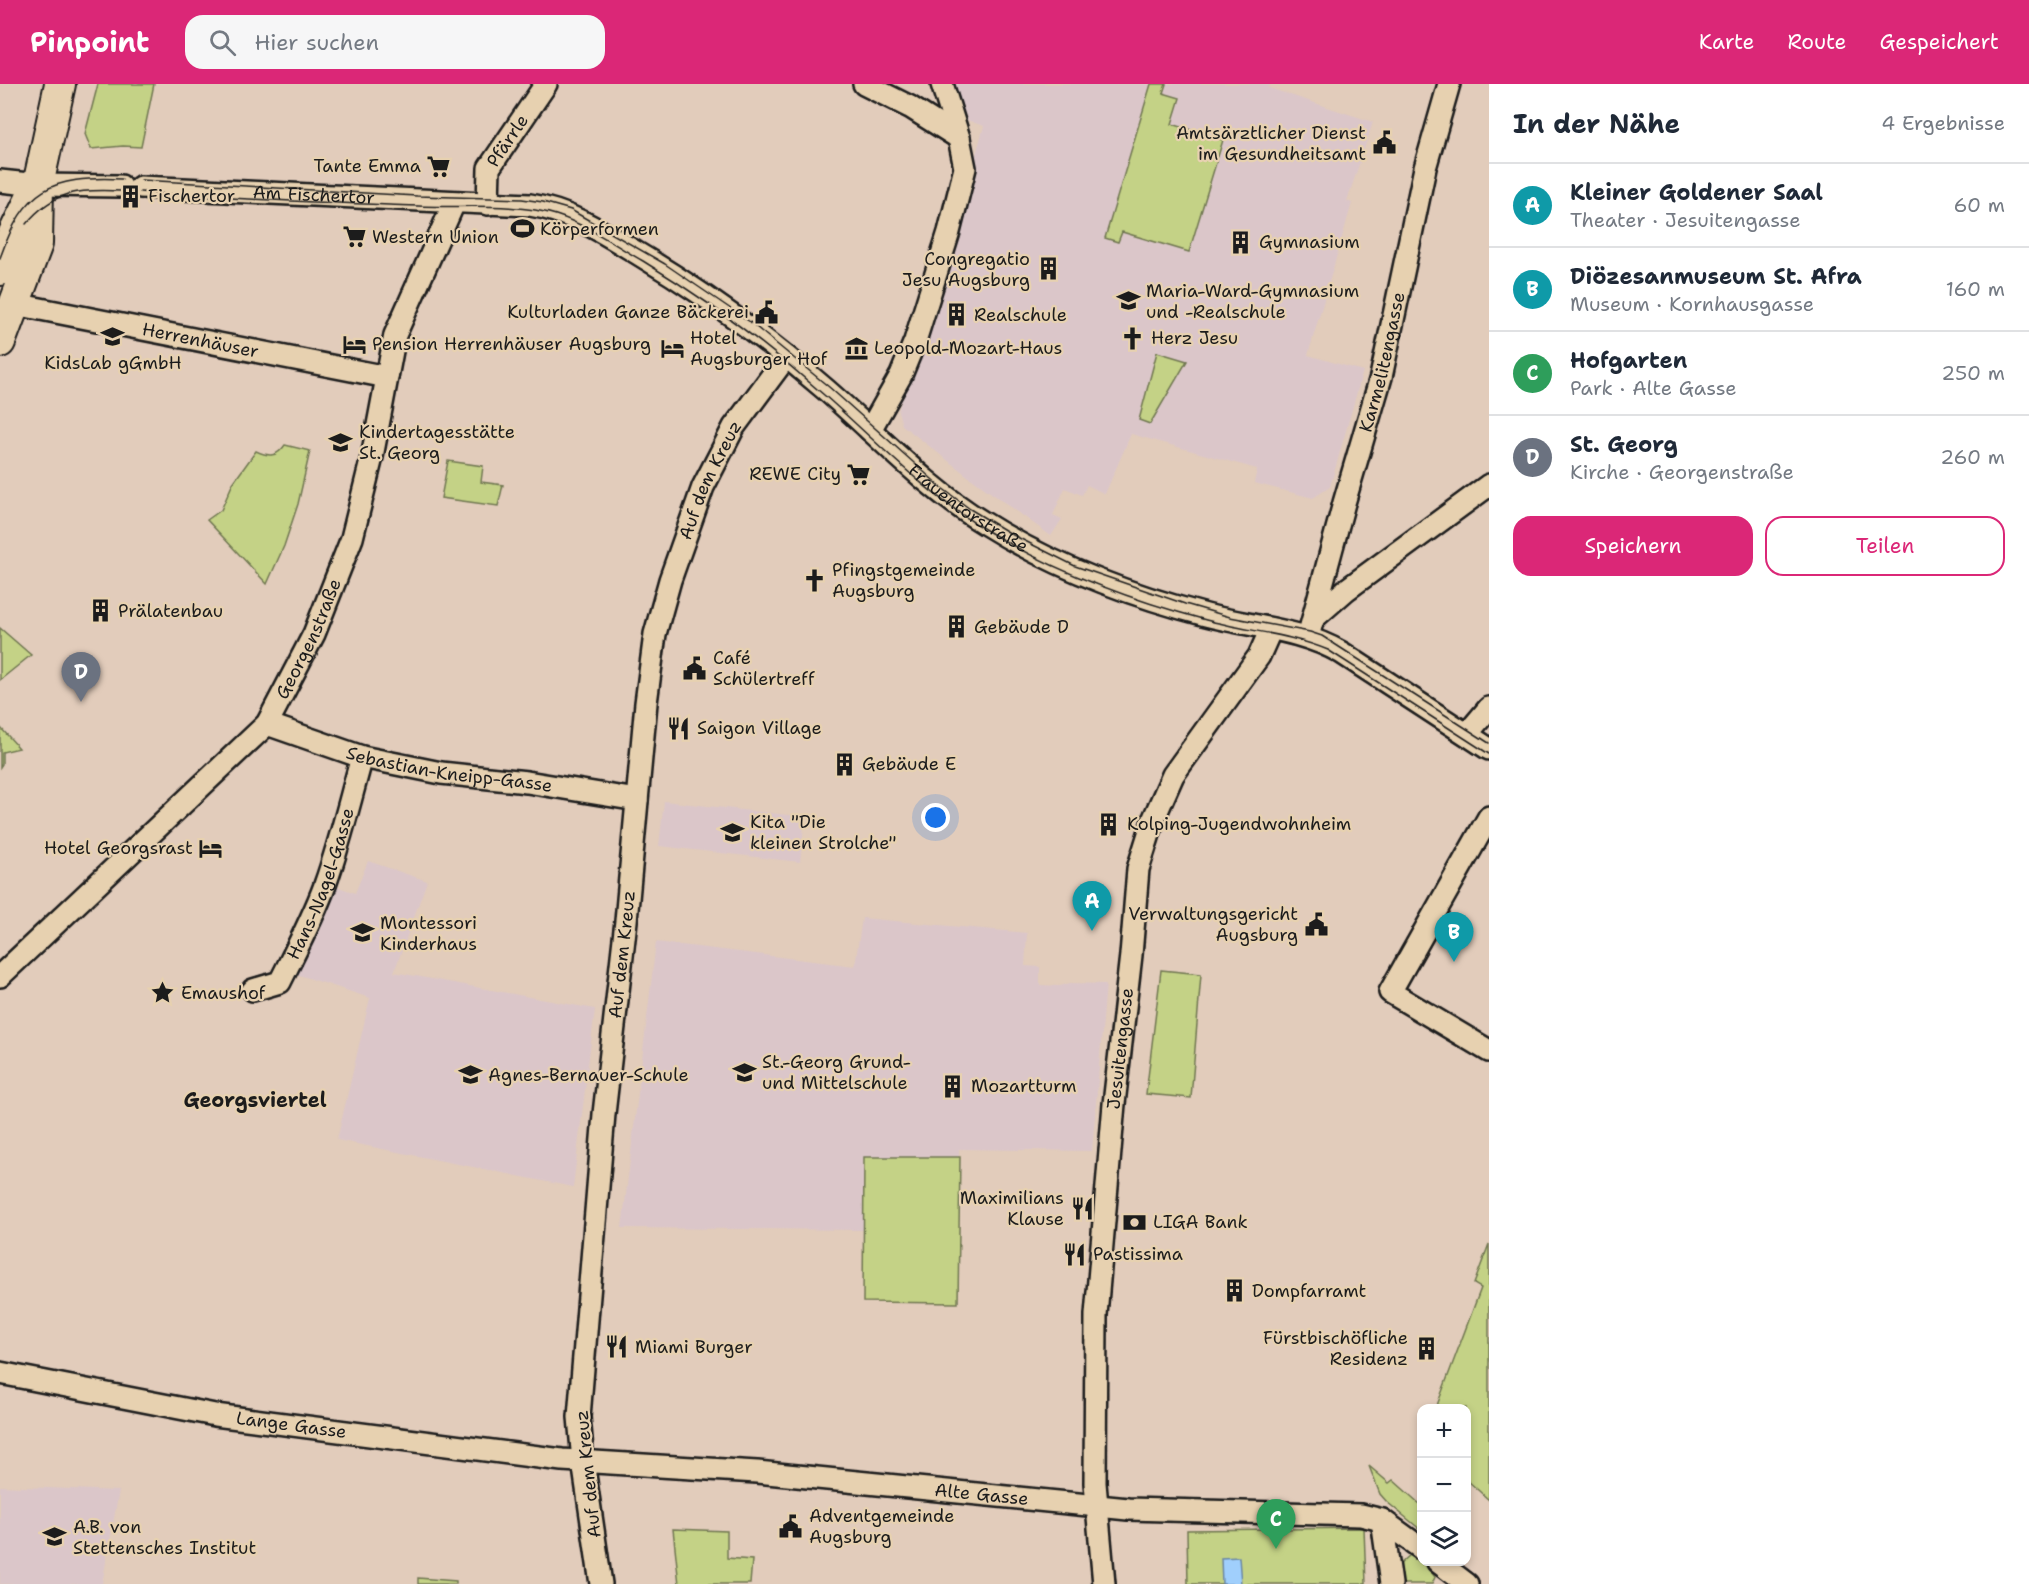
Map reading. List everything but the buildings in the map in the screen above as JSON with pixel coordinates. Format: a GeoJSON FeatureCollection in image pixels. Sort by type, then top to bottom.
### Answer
{"type":"FeatureCollection","features":[{"type":"Feature","properties":{"kind":"street"},"geometry":{"type":"LineString","coordinates":[[0,342],[37,244],[38,184],[60,84]]}},
{"type":"Feature","properties":{"kind":"street","name":"Pfärrle"},"geometry":{"type":"LineString","coordinates":[[489,204],[489,168],[546,84]]}},
{"type":"Feature","properties":{"kind":"street"},"geometry":{"type":"LineString","coordinates":[[864,84],[910,107],[959,138]]}},
{"type":"Feature","properties":{"kind":"street","name":"Karmelitengasse"},"geometry":{"type":"LineString","coordinates":[[1311,628],[1342,509],[1381,377],[1425,168],[1449,84]]}},
{"type":"Feature","properties":{"kind":"street"},"geometry":{"type":"LineString","coordinates":[[870,430],[901,375],[915,341],[965,168],[959,138],[942,85]]}},
{"type":"Feature","properties":{"kind":"street","name":"Am Fischertor"},"geometry":{"type":"LineString","coordinates":[[0,181],[489,204]]}},
{"type":"Feature","properties":{"kind":"street"},"geometry":{"type":"LineString","coordinates":[[0,270],[13,235],[38,184]]}},
{"type":"Feature","properties":{"kind":"street","name":"Georgenstraße"},"geometry":{"type":"LineString","coordinates":[[0,976],[267,724],[314,634],[352,538],[372,457],[395,335],[454,203]]}},
{"type":"Feature","properties":{"kind":"street","name":"Frauentorstraße"},"geometry":{"type":"LineString","coordinates":[[489,204],[541,207],[562,212],[590,225],[690,286],[747,325],[924,479],[960,507],[1039,555],[1073,571],[1151,599],[1206,615],[1270,629],[1311,628],[1342,653],[1489,749]]}},
{"type":"Feature","properties":{"kind":"street","name":"Herrenhäuser"},"geometry":{"type":"LineString","coordinates":[[15,304],[387,377]]}},
{"type":"Feature","properties":{"kind":"street","name":"Auf dem Kreuz"},"geometry":{"type":"LineString","coordinates":[[601,1584],[579,1417],[591,1251],[655,634],[670,580],[708,477],[734,428],[786,357]]}},
{"type":"Feature","properties":{"kind":"street"},"geometry":{"type":"LineString","coordinates":[[1311,628],[1346,590],[1489,485]]}},
{"type":"Feature","properties":{"kind":"street","name":"Jesuitengasse"},"geometry":{"type":"LineString","coordinates":[[1104,1584],[1095,1483],[1096,1316],[1114,1104],[1138,869],[1154,818],[1173,775],[1259,656],[1270,629]]}},
{"type":"Feature","properties":{"kind":"street"},"geometry":{"type":"LineString","coordinates":[[1467,734],[1489,708]]}},
{"type":"Feature","properties":{"kind":"street","name":"Sebastian-Kneipp-Gasse"},"geometry":{"type":"LineString","coordinates":[[267,724],[362,757],[441,773],[527,782],[638,800]]}},
{"type":"Feature","properties":{"kind":"street","name":"Hans-Nagel-Gasse"},"geometry":{"type":"LineString","coordinates":[[253,990],[280,982],[296,949],[324,887],[362,757]]}},
{"type":"Feature","properties":{"kind":"street"},"geometry":{"type":"LineString","coordinates":[[1489,817],[1390,993],[1489,1051]]}},
{"type":"Feature","properties":{"kind":"street","name":"Lange Gasse"},"geometry":{"type":"LineString","coordinates":[[0,1373],[215,1415],[398,1440],[583,1461]]}},
{"type":"Feature","properties":{"kind":"street","name":"Alte Gasse"},"geometry":{"type":"LineString","coordinates":[[583,1461],[757,1472],[1128,1509],[1361,1515],[1382,1520]]}},
{"type":"Feature","properties":{"kind":"street"},"geometry":{"type":"LineString","coordinates":[[1382,1520],[1417,1545]]}},
{"type":"Feature","properties":{"kind":"street"},"geometry":{"type":"LineString","coordinates":[[1382,1520],[1391,1584]]}},
{"type":"Feature","properties":{"kind":"street"},"geometry":{"type":"LineString","coordinates":[[1443,1566],[1467,1584]]}},
{"type":"Feature","properties":{"kind":"shaded area","name":"Maria-Ward-Gymnasium und -Realschule"},"geometry":{"type":"Polygon","coordinates":[[[950,84],[1270,84],[1269,88],[1373,122],[1347,201],[1352,203],[1308,355],[1363,371],[1330,487],[1313,498],[1254,483],[1257,469],[1131,434],[1105,494],[1087,485],[1082,495],[1065,488],[1053,515],[1062,519],[1051,536],[902,425],[898,411],[944,268],[984,126],[964,119],[950,84]]]}},
{"type":"Feature","properties":{"kind":"shaded area","name":"Kita \"Die kleinen Strolche\""},"geometry":{"type":"Polygon","coordinates":[[[664,801],[805,817],[800,862],[659,846],[664,801]]]}},
{"type":"Feature","properties":{"kind":"shaded area","name":"Agnes-Bernauer-Schule"},"geometry":{"type":"Polygon","coordinates":[[[368,861],[427,881],[394,972],[595,1009],[573,1187],[337,1140],[370,998],[296,974],[336,886],[355,893],[368,861]]]}},
{"type":"Feature","properties":{"kind":"shaded area"},"geometry":{"type":"Polygon","coordinates":[[[862,918],[1027,933],[1025,966],[1040,967],[1040,985],[1106,984],[1092,1151],[959,1149],[958,1303],[863,1302],[863,1230],[622,1228],[656,942],[855,966],[862,918]]]}},
{"type":"Feature","properties":{"kind":"shaded area","name":"A.B. von Stettensches Institut"},"geometry":{"type":"Polygon","coordinates":[[[0,1486],[119,1491],[102,1584],[0,1584],[0,1486]]]}},
{"type":"Feature","properties":{"kind":"green space"},"geometry":{"type":"Polygon","coordinates":[[[98,84],[154,84],[141,147],[91,149],[85,134],[98,84]]]}},
{"type":"Feature","properties":{"kind":"green space"},"geometry":{"type":"Polygon","coordinates":[[[1151,84],[1166,84],[1163,93],[1180,98],[1172,124],[1223,140],[1189,252],[1122,232],[1118,242],[1105,238],[1151,84]]]}},
{"type":"Feature","properties":{"kind":"green space"},"geometry":{"type":"Polygon","coordinates":[[[1157,352],[1187,361],[1150,424],[1139,420],[1157,352]]]}},
{"type":"Feature","properties":{"kind":"green space"},"geometry":{"type":"Polygon","coordinates":[[[285,445],[310,451],[298,504],[284,546],[267,584],[207,520],[221,510],[233,483],[256,451],[272,455],[279,452],[285,445]]]}},
{"type":"Feature","properties":{"kind":"green space"},"geometry":{"type":"Polygon","coordinates":[[[448,461],[483,466],[481,482],[503,485],[498,506],[441,498],[448,461]]]}},
{"type":"Feature","properties":{"kind":"green space"},"geometry":{"type":"Polygon","coordinates":[[[0,628],[31,655],[0,680],[0,628]]]}},
{"type":"Feature","properties":{"kind":"green space"},"geometry":{"type":"Polygon","coordinates":[[[0,727],[19,748],[2,752],[0,767],[0,727]]]}},
{"type":"Feature","properties":{"kind":"green space"},"geometry":{"type":"Polygon","coordinates":[[[1161,970],[1201,974],[1191,1098],[1146,1094],[1161,970]]]}},
{"type":"Feature","properties":{"kind":"green space"},"geometry":{"type":"Polygon","coordinates":[[[864,1157],[960,1157],[958,1303],[863,1302],[864,1157]]]}},
{"type":"Feature","properties":{"kind":"green space"},"geometry":{"type":"Polygon","coordinates":[[[1489,1244],[1489,1500],[1471,1484],[1471,1404],[1438,1404],[1481,1288],[1474,1284],[1489,1244]]]}},
{"type":"Feature","properties":{"kind":"green space"},"geometry":{"type":"Polygon","coordinates":[[[1369,1466],[1389,1483],[1393,1480],[1417,1501],[1417,1527],[1387,1502],[1380,1494],[1369,1466]]]}},
{"type":"Feature","properties":{"kind":"green space"},"geometry":{"type":"Polygon","coordinates":[[[1364,1528],[1366,1584],[1188,1584],[1187,1530],[1364,1528]]]}},
{"type":"Feature","properties":{"kind":"green space"},"geometry":{"type":"Polygon","coordinates":[[[673,1529],[727,1531],[727,1558],[752,1560],[750,1584],[679,1584],[673,1529]]]}},
{"type":"Feature","properties":{"kind":"green space"},"geometry":{"type":"Polygon","coordinates":[[[1410,1555],[1417,1560],[1417,1566],[1425,1566],[1429,1569],[1435,1577],[1432,1584],[1401,1584],[1399,1565],[1410,1555]]]}},
{"type":"Feature","properties":{"kind":"green space"},"geometry":{"type":"Polygon","coordinates":[[[418,1578],[456,1581],[456,1584],[418,1584],[418,1578]]]}},
{"type":"Feature","properties":{"kind":"water"},"geometry":{"type":"Polygon","coordinates":[[[1239,1557],[1241,1584],[1222,1584],[1221,1558],[1239,1557]]]}},
{"type":"Feature","properties":{"kind":"tram line"},"geometry":{"type":"LineString","coordinates":[[0,258],[19,216],[43,191],[58,184],[76,180],[122,179]]}},
{"type":"Feature","properties":{"kind":"tram line"},"geometry":{"type":"LineString","coordinates":[[141,180],[417,196],[522,199],[571,210],[665,264],[750,322],[829,387],[942,488],[970,509],[1013,535],[1075,566],[1185,604],[1230,617],[1322,636],[1489,743]]}},
{"type":"Feature","properties":{"kind":"tram line"},"geometry":{"type":"LineString","coordinates":[[26,224],[47,204],[69,194],[121,191]]}},
{"type":"Feature","properties":{"kind":"tram line"},"geometry":{"type":"LineString","coordinates":[[140,192],[348,204],[524,208],[567,219],[643,261],[737,324],[803,376],[939,498],[981,527],[1034,557],[1119,593],[1206,620],[1299,640],[1328,650],[1489,754]]}},
{"type":"Feature","properties":{"kind":"place","name":"Amtsärztlicher Dienst im Gesundheitsamt"},"geometry":{"type":"Point","coordinates":[1384,143]}},
{"type":"Feature","properties":{"kind":"place","name":"Tante Emma"},"geometry":{"type":"Point","coordinates":[439,166]}},
{"type":"Feature","properties":{"kind":"place","name":"Fischertor"},"geometry":{"type":"Point","coordinates":[130,196]}},
{"type":"Feature","properties":{"kind":"place","name":"Körperformen"},"geometry":{"type":"Point","coordinates":[522,229]}},
{"type":"Feature","properties":{"kind":"place","name":"Western Union"},"geometry":{"type":"Point","coordinates":[354,237]}},
{"type":"Feature","properties":{"kind":"place","name":"Gymnasium"},"geometry":{"type":"Point","coordinates":[1241,242]}},
{"type":"Feature","properties":{"kind":"place","name":"Congregatio Jesu Augsburg"},"geometry":{"type":"Point","coordinates":[1048,269]}},
{"type":"Feature","properties":{"kind":"place","name":"Maria-Ward-Gymnasium und -Realschule"},"geometry":{"type":"Point","coordinates":[1128,301]}},
{"type":"Feature","properties":{"kind":"place","name":"Kulturladen Ganze Bäckerei"},"geometry":{"type":"Point","coordinates":[767,312]}},
{"type":"Feature","properties":{"kind":"place","name":"Realschule"},"geometry":{"type":"Point","coordinates":[956,315]}},
{"type":"Feature","properties":{"kind":"place","name":"KidsLab gGmbH"},"geometry":{"type":"Point","coordinates":[113,337]}},
{"type":"Feature","properties":{"kind":"place","name":"Herz Jesu"},"geometry":{"type":"Point","coordinates":[1133,338]}},
{"type":"Feature","properties":{"kind":"place","name":"Pension Herrenhäuser Augsburg"},"geometry":{"type":"Point","coordinates":[354,344]}},
{"type":"Feature","properties":{"kind":"place","name":"Hotel Augsburger Hof"},"geometry":{"type":"Point","coordinates":[672,348]}},
{"type":"Feature","properties":{"kind":"place","name":"Leopold-Mozart-Haus"},"geometry":{"type":"Point","coordinates":[856,348]}},
{"type":"Feature","properties":{"kind":"place","name":"Kindertagesstätte St. Georg"},"geometry":{"type":"Point","coordinates":[341,442]}},
{"type":"Feature","properties":{"kind":"place","name":"REWE City"},"geometry":{"type":"Point","coordinates":[859,474]}},
{"type":"Feature","properties":{"kind":"place","name":"Pfingstgemeinde Augsburg"},"geometry":{"type":"Point","coordinates":[814,580]}},
{"type":"Feature","properties":{"kind":"place","name":"Prälatenbau"},"geometry":{"type":"Point","coordinates":[100,611]}},
{"type":"Feature","properties":{"kind":"place","name":"Gebäude D"},"geometry":{"type":"Point","coordinates":[956,627]}},
{"type":"Feature","properties":{"kind":"place","name":"Café Schülertreff"},"geometry":{"type":"Point","coordinates":[695,668]}},
{"type":"Feature","properties":{"kind":"place","name":"St. Georg"},"geometry":{"type":"Point","coordinates":[81,702]}},
{"type":"Feature","properties":{"kind":"place","name":"Saigon Village"},"geometry":{"type":"Point","coordinates":[679,728]}},
{"type":"Feature","properties":{"kind":"place","name":"Gebäude E"},"geometry":{"type":"Point","coordinates":[844,764]}},
{"type":"Feature","properties":{"kind":"place","name":"Kolping-Jugendwohnheim"},"geometry":{"type":"Point","coordinates":[1109,824]}},
{"type":"Feature","properties":{"kind":"place","name":"Kita \"Die kleinen Strolche\""},"geometry":{"type":"Point","coordinates":[732,832]}},
{"type":"Feature","properties":{"kind":"place","name":"Hotel Georgsrast"},"geometry":{"type":"Point","coordinates":[211,848]}},
{"type":"Feature","properties":{"kind":"place","name":"Verwaltungsgericht Augsburg"},"geometry":{"type":"Point","coordinates":[1316,924]}},
{"type":"Feature","properties":{"kind":"place","name":"Kleiner Goldener Saal"},"geometry":{"type":"Point","coordinates":[1092,931]}},
{"type":"Feature","properties":{"kind":"place","name":"Montessori Kinderhaus"},"geometry":{"type":"Point","coordinates":[362,933]}},
{"type":"Feature","properties":{"kind":"place","name":"Diözesanmuseum St. Afra"},"geometry":{"type":"Point","coordinates":[1454,962]}},
{"type":"Feature","properties":{"kind":"place","name":"Emaushof"},"geometry":{"type":"Point","coordinates":[163,993]}},
{"type":"Feature","properties":{"kind":"place","name":"St.-Georg Grund- und Mittelschule"},"geometry":{"type":"Point","coordinates":[744,1072]}},
{"type":"Feature","properties":{"kind":"place","name":"Agnes-Bernauer-Schule"},"geometry":{"type":"Point","coordinates":[470,1075]}},
{"type":"Feature","properties":{"kind":"place","name":"Mozartturm"},"geometry":{"type":"Point","coordinates":[953,1086]}},
{"type":"Feature","properties":{"kind":"place","name":"Maximilians Klause"},"geometry":{"type":"Point","coordinates":[1082,1208]}},
{"type":"Feature","properties":{"kind":"place","name":"LIGA Bank"},"geometry":{"type":"Point","coordinates":[1135,1222]}},
{"type":"Feature","properties":{"kind":"place","name":"Pastissima"},"geometry":{"type":"Point","coordinates":[1075,1254]}},
{"type":"Feature","properties":{"kind":"place","name":"Dompfarramt"},"geometry":{"type":"Point","coordinates":[1234,1291]}},
{"type":"Feature","properties":{"kind":"place","name":"Miami Burger"},"geometry":{"type":"Point","coordinates":[617,1347]}},
{"type":"Feature","properties":{"kind":"place","name":"Fürstbischöfliche Residenz"},"geometry":{"type":"Point","coordinates":[1426,1348]}},
{"type":"Feature","properties":{"kind":"place","name":"Adventgemeinde Augsburg"},"geometry":{"type":"Point","coordinates":[791,1526]}},
{"type":"Feature","properties":{"kind":"place","name":"A.B. von Stettensches Institut"},"geometry":{"type":"Point","coordinates":[55,1537]}},
{"type":"Feature","properties":{"kind":"place","name":"Hofgarten"},"geometry":{"type":"Point","coordinates":[1276,1549]}},
{"type":"Feature","properties":{"kind":"district","name":"Georgsviertel"},"geometry":{"type":"Point","coordinates":[255,1100]}}]}
